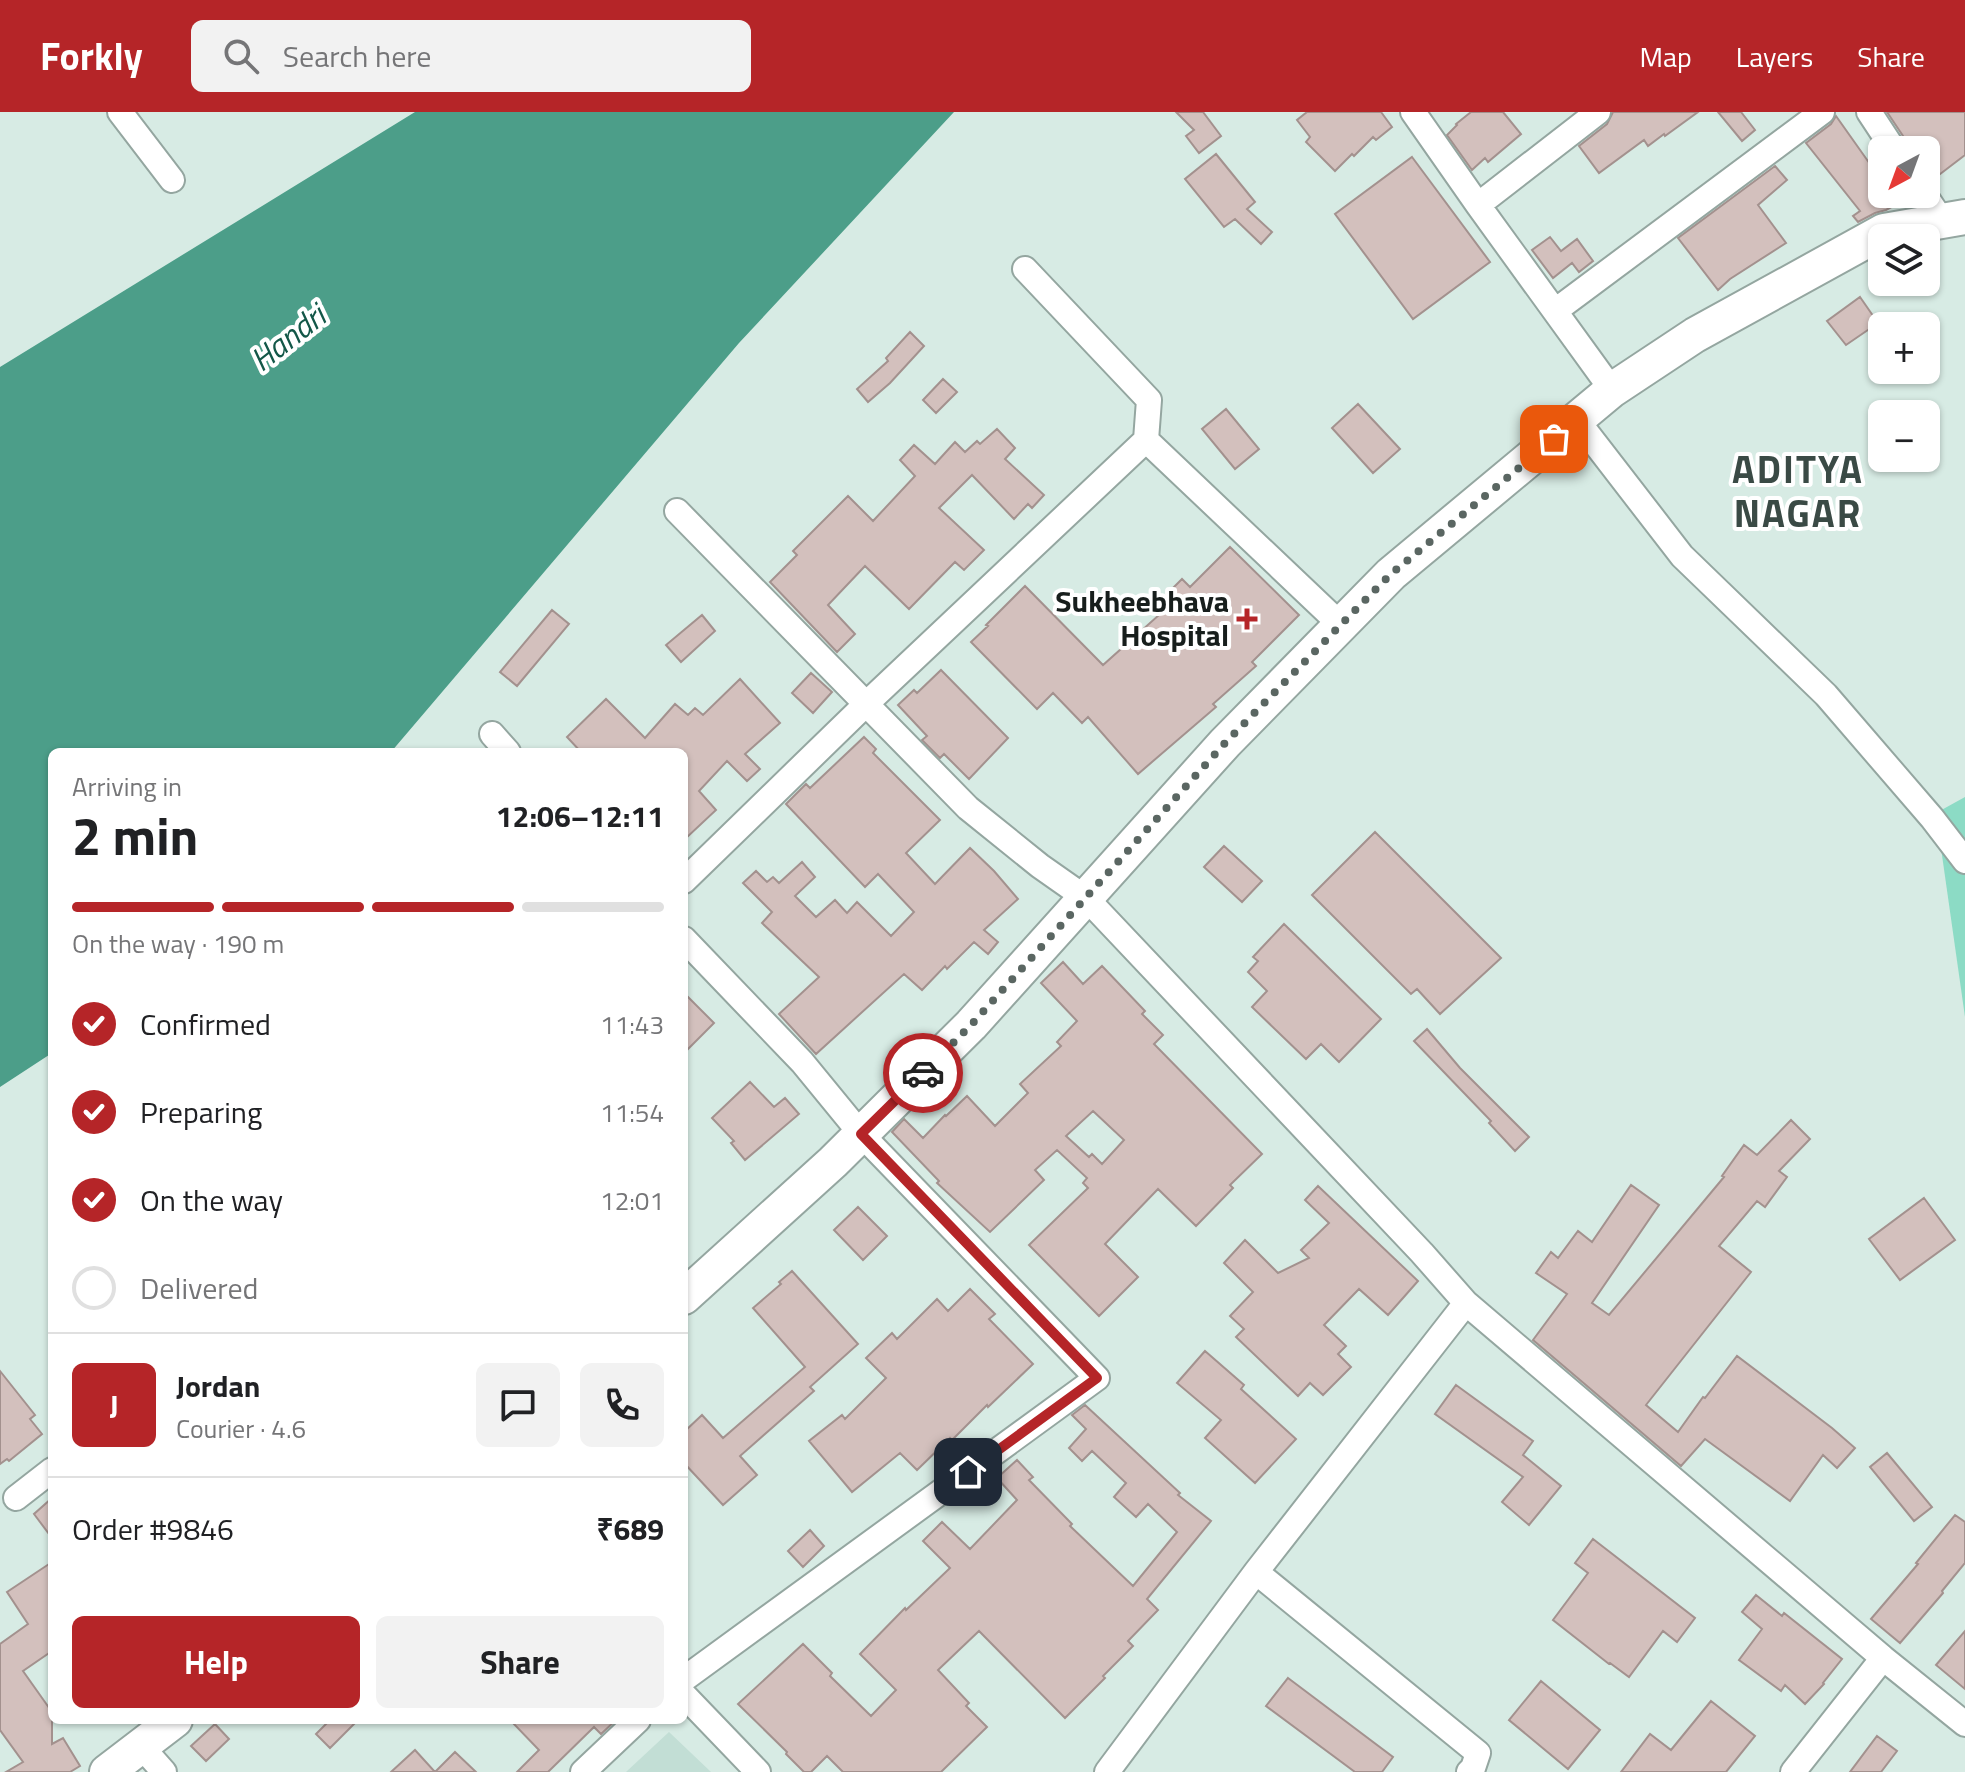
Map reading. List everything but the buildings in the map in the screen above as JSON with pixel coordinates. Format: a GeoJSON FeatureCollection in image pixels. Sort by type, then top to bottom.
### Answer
{"type":"FeatureCollection","features":[{"type":"Feature","properties":{"kind":"main road"},"geometry":{"type":"LineString","coordinates":[[688,1293],[861,1134],[971,1025],[1225,743],[1391,574],[1612,390],[1695,335],[1884,231],[1944,211]]}},
{"type":"Feature","properties":{"kind":"main road"},"geometry":{"type":"LineString","coordinates":[[107,1772],[170,1724]]}},
{"type":"Feature","properties":{"kind":"street"},"geometry":{"type":"LineString","coordinates":[[120,112],[172,180]]}},
{"type":"Feature","properties":{"kind":"street"},"geometry":{"type":"LineString","coordinates":[[1413,112],[1612,390]]}},
{"type":"Feature","properties":{"kind":"street"},"geometry":{"type":"LineString","coordinates":[[1478,205],[1598,112]]}},
{"type":"Feature","properties":{"kind":"street"},"geometry":{"type":"LineString","coordinates":[[1555,311],[1822,112]]}},
{"type":"Feature","properties":{"kind":"street"},"geometry":{"type":"LineString","coordinates":[[1869,112],[1885,136]]}},
{"type":"Feature","properties":{"kind":"street"},"geometry":{"type":"LineString","coordinates":[[688,877],[1146,440],[1149,400],[1025,269]]}},
{"type":"Feature","properties":{"kind":"street"},"geometry":{"type":"LineString","coordinates":[[1577,420],[1682,556],[1826,695],[1965,861]]}},
{"type":"Feature","properties":{"kind":"street"},"geometry":{"type":"LineString","coordinates":[[1146,440],[1341,625]]}},
{"type":"Feature","properties":{"kind":"street"},"geometry":{"type":"LineString","coordinates":[[677,511],[968,808],[1087,899],[1466,1303],[1883,1658],[1965,1724]]}},
{"type":"Feature","properties":{"kind":"street"},"geometry":{"type":"LineString","coordinates":[[688,943],[802,1062],[861,1134],[1097,1378],[688,1676]]}},
{"type":"Feature","properties":{"kind":"street"},"geometry":{"type":"LineString","coordinates":[[1107,1772],[1256,1572],[1466,1303]]}},
{"type":"Feature","properties":{"kind":"street"},"geometry":{"type":"LineString","coordinates":[[16,1498],[48,1473]]}},
{"type":"Feature","properties":{"kind":"street"},"geometry":{"type":"LineString","coordinates":[[1256,1572],[1478,1753],[1473,1771]]}},
{"type":"Feature","properties":{"kind":"street"},"geometry":{"type":"LineString","coordinates":[[1793,1772],[1883,1658]]}},
{"type":"Feature","properties":{"kind":"street"},"geometry":{"type":"LineString","coordinates":[[688,1699],[758,1772]]}},
{"type":"Feature","properties":{"kind":"street"},"geometry":{"type":"LineString","coordinates":[[583,1772],[634,1724]]}},
{"type":"Feature","properties":{"kind":"street"},"geometry":{"type":"LineString","coordinates":[[141,1746],[164,1772]]}},
{"type":"Feature","properties":{"kind":"shaded area"},"geometry":{"type":"Polygon","coordinates":[[[1965,797],[1965,1017],[1936,813],[1965,797]]]}},
{"type":"Feature","properties":{"kind":"shaded area"},"geometry":{"type":"Polygon","coordinates":[[[669,1732],[711,1772],[626,1772],[669,1732]]]}},
{"type":"Feature","properties":{"kind":"water","name":"Handri"},"geometry":{"type":"Polygon","coordinates":[[[415,112],[954,112],[739,343],[394,748],[48,748],[48,1056],[0,1087],[0,367],[415,112]]]}},
{"type":"Feature","properties":{"kind":"way so far"},"geometry":{"type":"LineString","coordinates":[[923,1073],[1087,899],[1225,743],[1374,591],[1554,439]]}},
{"type":"Feature","properties":{"kind":"place","name":"Sukheebhava Hospital"},"geometry":{"type":"Point","coordinates":[1247,619]}},
{"type":"Feature","properties":{"kind":"district","name":"ADITYA NAGAR"},"geometry":{"type":"Point","coordinates":[1798,492]}},
{"type":"Feature","properties":{"kind":"route"},"geometry":{"type":"LineString","coordinates":[[923,1073],[861,1134],[1097,1378],[968,1472]]}}]}
